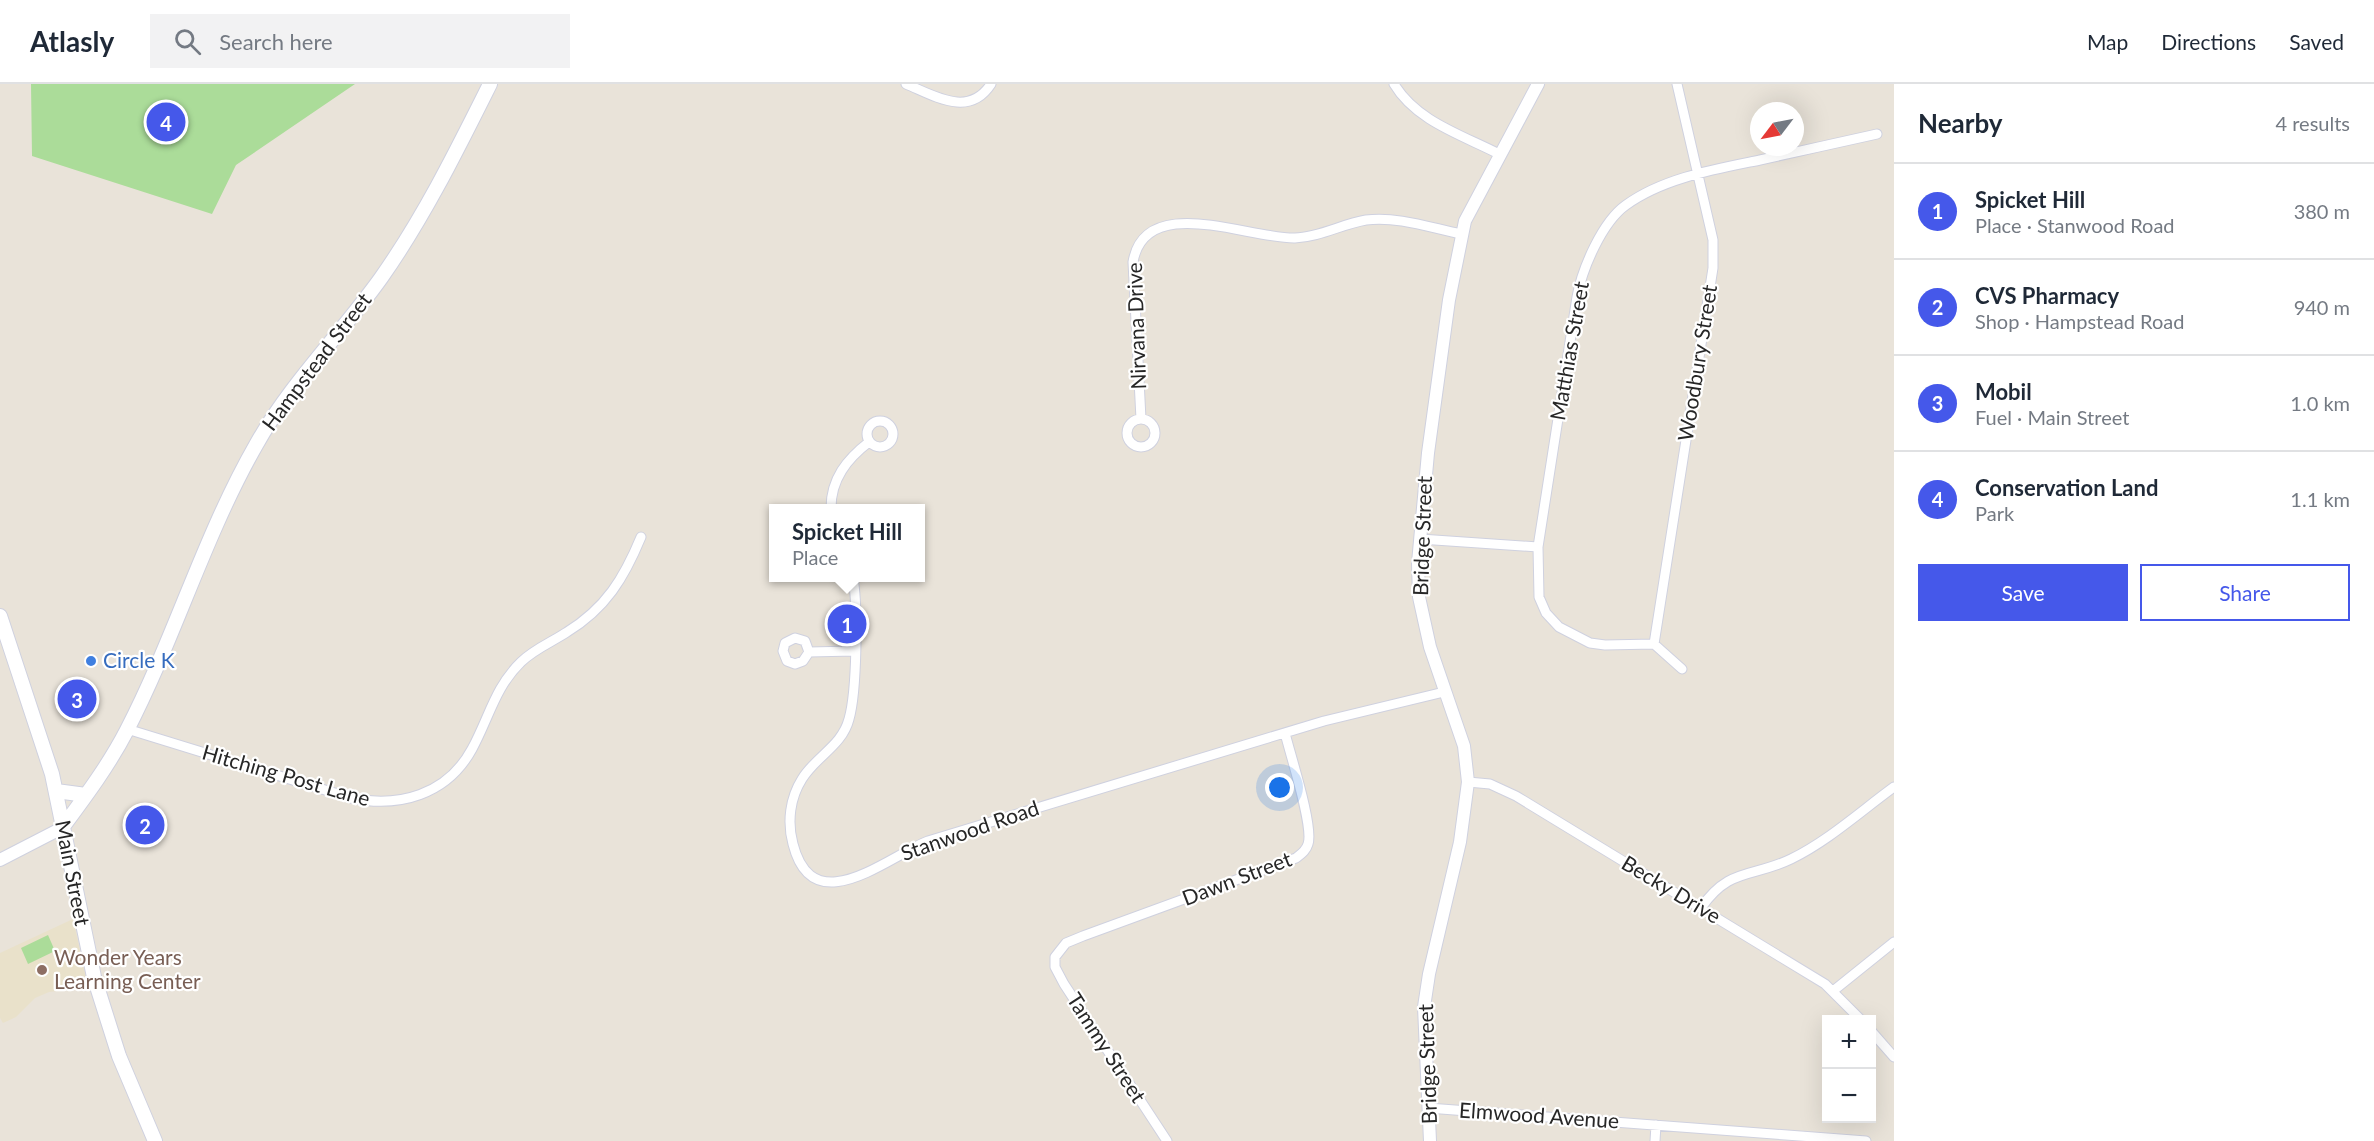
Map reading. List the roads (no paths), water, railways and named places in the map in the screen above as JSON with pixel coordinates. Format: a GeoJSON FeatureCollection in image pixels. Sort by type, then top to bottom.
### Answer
{"type":"FeatureCollection","features":[{"type":"Feature","properties":{"kind":"main road","name":"Hampstead Street"},"geometry":{"type":"LineString","coordinates":[[62,828],[86,795],[134,716],[228,500],[255,446],[279,408],[343,331],[394,259],[451,162],[490,84]]}},
{"type":"Feature","properties":{"kind":"main road","name":"Main Street"},"geometry":{"type":"LineString","coordinates":[[0,616],[56,791],[85,940],[107,1020],[133,1092],[155,1141]]}},
{"type":"Feature","properties":{"kind":"main road"},"geometry":{"type":"LineString","coordinates":[[56,791],[86,795]]}},
{"type":"Feature","properties":{"kind":"street"},"geometry":{"type":"LineString","coordinates":[[906,84],[947,102],[960,103],[977,99],[991,84]]}},
{"type":"Feature","properties":{"kind":"street"},"geometry":{"type":"LineString","coordinates":[[1394,84],[1408,102],[1422,114],[1499,154]]}},
{"type":"Feature","properties":{"kind":"street","name":"Woodbury Street"},"geometry":{"type":"LineString","coordinates":[[1653,644],[1713,268],[1713,240],[1677,84]]}},
{"type":"Feature","properties":{"kind":"street","name":"Bridge Street"},"geometry":{"type":"LineString","coordinates":[[1430,1141],[1424,1007],[1429,974],[1460,842],[1468,782],[1464,746],[1444,692],[1421,613],[1418,580],[1420,539],[1432,412],[1461,234],[1469,209],[1540,85]]}},
{"type":"Feature","properties":{"kind":"street","name":"Matthias Street"},"geometry":{"type":"LineString","coordinates":[[1653,644],[1619,646],[1590,643],[1559,627],[1546,613],[1539,597],[1536,573],[1538,547],[1579,288],[1585,270],[1602,236],[1624,206],[1640,196],[1698,175],[1877,134]]}},
{"type":"Feature","properties":{"kind":"street","name":"Nirvana Drive"},"geometry":{"type":"LineString","coordinates":[[1141,418],[1133,262],[1139,243],[1153,231],[1180,222],[1296,238],[1374,219],[1403,221],[1461,234]]}},
{"type":"Feature","properties":{"kind":"street"},"geometry":{"type":"LineString","coordinates":[[832,504],[834,485],[843,468],[869,442]]}},
{"type":"Feature","properties":{"kind":"street","name":"Hitching Post Lane"},"geometry":{"type":"LineString","coordinates":[[127,729],[351,798],[388,803],[416,797],[442,783],[461,765],[472,750],[498,690],[522,661],[592,616],[612,596],[627,571],[641,537]]}},
{"type":"Feature","properties":{"kind":"street"},"geometry":{"type":"LineString","coordinates":[[1420,539],[1538,547]]}},
{"type":"Feature","properties":{"kind":"street","name":"Stanwood Road"},"geometry":{"type":"LineString","coordinates":[[853,582],[853,700],[846,728],[837,742],[803,777],[791,808],[790,833],[796,855],[809,872],[826,882],[847,882],[858,879],[889,859],[927,841],[1285,733],[1378,707],[1444,692]]}},
{"type":"Feature","properties":{"kind":"street"},"geometry":{"type":"LineString","coordinates":[[1653,644],[1682,669]]}},
{"type":"Feature","properties":{"kind":"street"},"geometry":{"type":"LineString","coordinates":[[809,652],[854,651]]}},
{"type":"Feature","properties":{"kind":"street","name":"Dawn Street"},"geometry":{"type":"LineString","coordinates":[[1057,952],[1066,943],[1083,936],[1296,858],[1304,852],[1309,834],[1285,733]]}},
{"type":"Feature","properties":{"kind":"street","name":"Becky Drive"},"geometry":{"type":"LineString","coordinates":[[1468,782],[1490,784],[1516,796],[1833,991],[1856,1015]]}},
{"type":"Feature","properties":{"kind":"street"},"geometry":{"type":"LineString","coordinates":[[1701,908],[1718,886],[1734,877],[1790,860],[1894,787]]}},
{"type":"Feature","properties":{"kind":"street"},"geometry":{"type":"LineString","coordinates":[[0,860],[62,828]]}},
{"type":"Feature","properties":{"kind":"street"},"geometry":{"type":"LineString","coordinates":[[1833,991],[1894,942]]}},
{"type":"Feature","properties":{"kind":"street","name":"Tammy Street"},"geometry":{"type":"LineString","coordinates":[[1057,952],[1055,967],[1064,984],[1167,1141]]}},
{"type":"Feature","properties":{"kind":"street"},"geometry":{"type":"LineString","coordinates":[[1876,1037],[1894,1057]]}},
{"type":"Feature","properties":{"kind":"street","name":"Elmwood Avenue"},"geometry":{"type":"LineString","coordinates":[[1428,1108],[1866,1141]]}},
{"type":"Feature","properties":{"kind":"street"},"geometry":{"type":"LineString","coordinates":[[1655,1141],[1656,1125]]}},
{"type":"Feature","properties":{"kind":"place","name":"Conservation Land"},"geometry":{"type":"Point","coordinates":[166,122]}},
{"type":"Feature","properties":{"kind":"place","name":"Spicket Hill"},"geometry":{"type":"Point","coordinates":[847,624]}},
{"type":"Feature","properties":{"kind":"place","name":"Circle K"},"geometry":{"type":"Point","coordinates":[91,661]}},
{"type":"Feature","properties":{"kind":"place","name":"Mobil"},"geometry":{"type":"Point","coordinates":[77,699]}},
{"type":"Feature","properties":{"kind":"place","name":"CVS Pharmacy"},"geometry":{"type":"Point","coordinates":[145,825]}},
{"type":"Feature","properties":{"kind":"place","name":"Wonder Years Learning Center"},"geometry":{"type":"Point","coordinates":[42,970]}}]}
